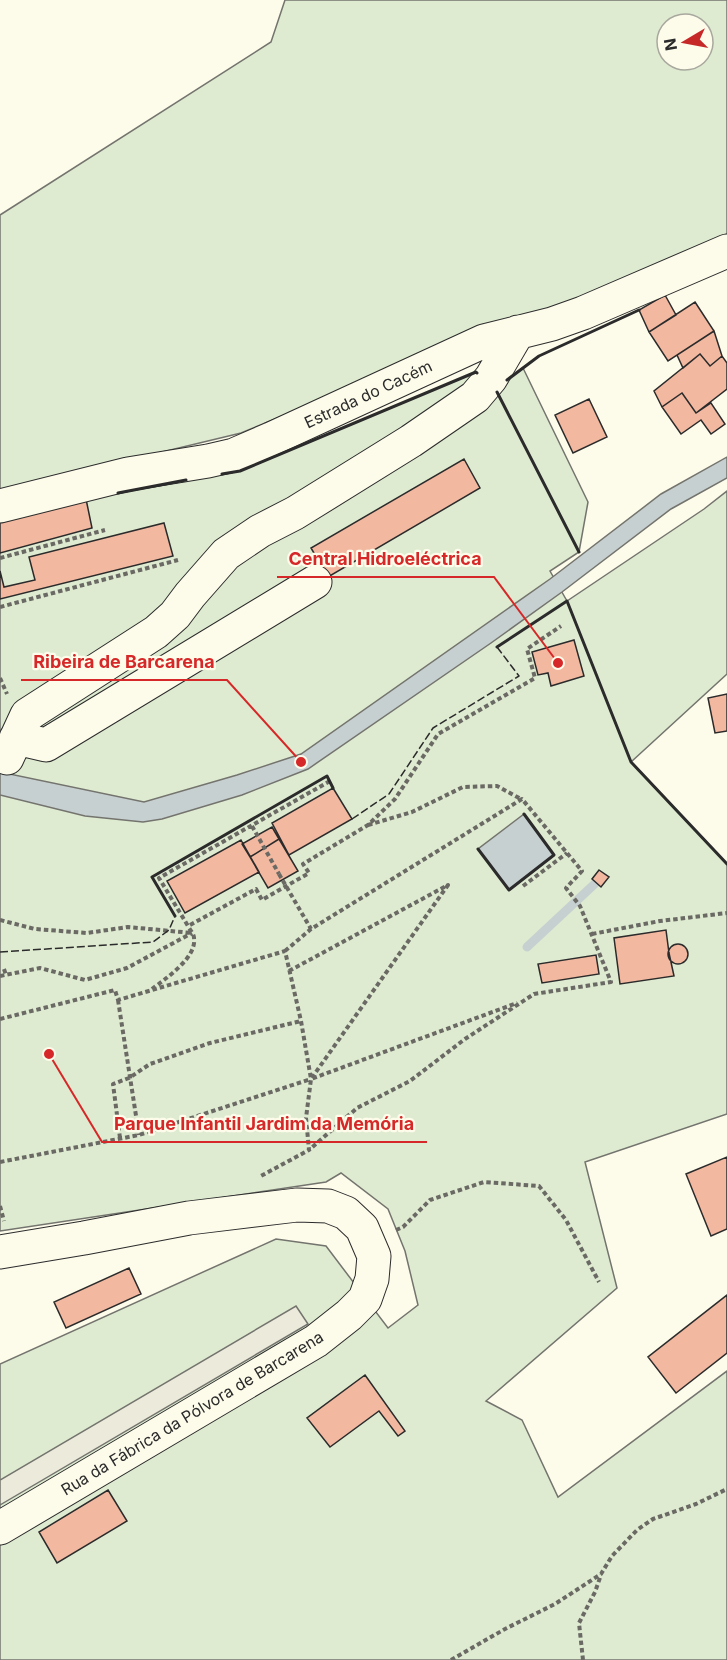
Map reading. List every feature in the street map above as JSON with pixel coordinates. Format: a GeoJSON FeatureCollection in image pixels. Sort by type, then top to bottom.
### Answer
{"type":"FeatureCollection","features":[{"type":"Feature","properties":{"kind":"street","name":"Estrada do Cacém"},"geometry":{"type":"LineString","coordinates":[[0,506],[128,474],[208,462],[234,455],[484,341],[583,314],[727,250]]}},
{"type":"Feature","properties":{"kind":"street"},"geometry":{"type":"LineString","coordinates":[[315,582],[46,745],[12,748],[27,715],[156,632],[175,615],[226,554],[260,531],[295,513],[411,441],[475,397],[491,378],[518,332]]}},
{"type":"Feature","properties":{"kind":"street","name":"Rua da Fábrica da Pólvora de Barcarena"},"geometry":{"type":"LineString","coordinates":[[0,1252],[189,1218],[297,1205],[328,1206],[346,1213],[362,1228],[374,1256],[372,1279],[365,1299],[349,1315],[315,1341],[0,1528]]}},
{"type":"Feature","properties":{"kind":"path"},"geometry":{"type":"LineString","coordinates":[[0,558],[105,530]]}},
{"type":"Feature","properties":{"kind":"path"},"geometry":{"type":"LineString","coordinates":[[0,607],[194,556],[226,554]]}},
{"type":"Feature","properties":{"kind":"path"},"geometry":{"type":"LineString","coordinates":[[188,926],[256,889],[262,900],[309,873],[303,864],[368,825],[395,799],[438,734],[535,678],[527,649],[561,626]]}},
{"type":"Feature","properties":{"kind":"path"},"geometry":{"type":"LineString","coordinates":[[149,991],[175,972],[194,944],[192,933],[159,878],[330,781]]}},
{"type":"Feature","properties":{"kind":"path"},"geometry":{"type":"LineString","coordinates":[[253,1180],[309,1150],[357,1108],[410,1081],[465,1039],[534,994],[611,982],[580,906],[566,888],[582,871],[522,799],[497,786],[463,787],[412,812],[368,825]]}},
{"type":"Feature","properties":{"kind":"path"},"geometry":{"type":"LineString","coordinates":[[118,1000],[285,951],[311,929],[522,799]]}},
{"type":"Feature","properties":{"kind":"path"},"geometry":{"type":"LineString","coordinates":[[252,826],[311,929]]}},
{"type":"Feature","properties":{"kind":"path"},"geometry":{"type":"LineString","coordinates":[[523,886],[567,853]]}},
{"type":"Feature","properties":{"kind":"path"},"geometry":{"type":"LineString","coordinates":[[289,970],[448,885],[311,1079]]}},
{"type":"Feature","properties":{"kind":"path"},"geometry":{"type":"LineString","coordinates":[[592,934],[660,921],[727,913]]}},
{"type":"Feature","properties":{"kind":"path"},"geometry":{"type":"LineString","coordinates":[[0,920],[35,929],[87,933],[128,927],[192,933]]}},
{"type":"Feature","properties":{"kind":"path"},"geometry":{"type":"LineString","coordinates":[[0,976],[39,965],[85,980],[126,968],[192,933]]}},
{"type":"Feature","properties":{"kind":"path"},"geometry":{"type":"LineString","coordinates":[[285,951],[301,1020],[311,1079],[306,1118],[309,1150]]}},
{"type":"Feature","properties":{"kind":"path"},"geometry":{"type":"LineString","coordinates":[[4,969],[6,975]]}},
{"type":"Feature","properties":{"kind":"path"},"geometry":{"type":"LineString","coordinates":[[0,1019],[115,990],[139,1135]]}},
{"type":"Feature","properties":{"kind":"path"},"geometry":{"type":"LineString","coordinates":[[0,1162],[139,1135],[311,1079],[525,1001]]}},
{"type":"Feature","properties":{"kind":"path"},"geometry":{"type":"LineString","coordinates":[[120,1138],[113,1084],[129,1078],[150,1064],[210,1043],[301,1020]]}},
{"type":"Feature","properties":{"kind":"path"},"geometry":{"type":"LineString","coordinates":[[370,1245],[403,1227],[430,1200],[484,1182],[539,1186],[567,1220],[599,1282]]}},
{"type":"Feature","properties":{"kind":"path"},"geometry":{"type":"LineString","coordinates":[[583,1660],[579,1623],[612,1556],[637,1530],[653,1519],[696,1504],[727,1489]]}},
{"type":"Feature","properties":{"kind":"path"},"geometry":{"type":"LineString","coordinates":[[451,1660],[555,1604],[602,1574]]}},
{"type":"Feature","properties":{"kind":"green space"},"geometry":{"type":"Polygon","coordinates":[[[285,0],[727,0],[727,234],[556,309],[474,337],[241,433],[0,491],[0,215],[271,42],[285,0]]]}},
{"type":"Feature","properties":{"kind":"green space"},"geometry":{"type":"Polygon","coordinates":[[[523,368],[588,502],[579,552],[550,571],[567,601],[704,509],[727,491],[727,674],[631,762],[727,863],[727,1114],[585,1162],[617,1288],[486,1401],[522,1420],[558,1497],[727,1371],[727,1660],[0,1660],[0,1364],[276,1239],[326,1246],[388,1328],[418,1305],[405,1251],[388,1209],[341,1173],[326,1182],[0,1231],[0,520],[86,499],[240,471],[476,372],[495,389],[523,368]]]}},
{"type":"Feature","properties":{"kind":"shaded area"},"geometry":{"type":"Polygon","coordinates":[[[727,457],[727,478],[671,509],[491,643],[308,769],[242,795],[162,819],[143,822],[85,816],[0,795],[0,772],[144,802],[301,754],[550,579],[661,494],[727,457]]]}},
{"type":"Feature","properties":{"kind":"shaded area"},"geometry":{"type":"Polygon","coordinates":[[[524,814],[554,855],[509,890],[478,849],[524,814]]]}},
{"type":"Feature","properties":{"kind":"shaded area"},"geometry":{"type":"Polygon","coordinates":[[[296,1306],[308,1324],[0,1505],[0,1480],[296,1306]]]}},
{"type":"Feature","properties":{"kind":"building"},"geometry":{"type":"Polygon","coordinates":[[[665,295],[676,315],[649,332],[639,310],[665,295]]]}},
{"type":"Feature","properties":{"kind":"building"},"geometry":{"type":"Polygon","coordinates":[[[695,302],[714,331],[668,361],[649,332],[695,302]]]}},
{"type":"Feature","properties":{"kind":"building"},"geometry":{"type":"Polygon","coordinates":[[[714,331],[722,356],[710,366],[700,354],[683,368],[677,355],[714,331]]]}},
{"type":"Feature","properties":{"kind":"building"},"geometry":{"type":"Polygon","coordinates":[[[700,354],[710,366],[722,356],[727,363],[727,389],[696,413],[682,393],[662,407],[654,391],[700,354]]]}},
{"type":"Feature","properties":{"kind":"building"},"geometry":{"type":"Polygon","coordinates":[[[682,393],[696,413],[711,403],[725,424],[711,434],[701,420],[681,434],[662,407],[682,393]]]}},
{"type":"Feature","properties":{"kind":"building"},"geometry":{"type":"Polygon","coordinates":[[[589,399],[607,437],[573,453],[555,415],[589,399]]]}},
{"type":"Feature","properties":{"kind":"building"},"geometry":{"type":"Polygon","coordinates":[[[464,459],[480,488],[328,577],[311,548],[464,459]]]}},
{"type":"Feature","properties":{"kind":"building"},"geometry":{"type":"Polygon","coordinates":[[[86,499],[92,528],[0,553],[0,520],[86,499]]]}},
{"type":"Feature","properties":{"kind":"building"},"geometry":{"type":"Polygon","coordinates":[[[164,523],[173,556],[0,599],[0,571],[4,587],[35,580],[29,557],[164,523]]]}},
{"type":"Feature","properties":{"kind":"building"},"geometry":{"type":"Polygon","coordinates":[[[574,640],[584,676],[551,686],[548,673],[538,675],[532,652],[574,640]]]}},
{"type":"Feature","properties":{"kind":"building"},"geometry":{"type":"Polygon","coordinates":[[[727,694],[727,731],[715,733],[708,698],[727,694]]]}},
{"type":"Feature","properties":{"kind":"building"},"geometry":{"type":"Polygon","coordinates":[[[333,788],[352,819],[289,855],[272,823],[333,788]]]}},
{"type":"Feature","properties":{"kind":"building"},"geometry":{"type":"Polygon","coordinates":[[[272,827],[279,839],[250,857],[242,844],[272,827]]]}},
{"type":"Feature","properties":{"kind":"building"},"geometry":{"type":"Polygon","coordinates":[[[279,839],[298,871],[268,888],[250,857],[279,839]]]}},
{"type":"Feature","properties":{"kind":"building"},"geometry":{"type":"Polygon","coordinates":[[[241,840],[259,872],[185,913],[167,881],[241,840]]]}},
{"type":"Feature","properties":{"kind":"building"},"geometry":{"type":"Polygon","coordinates":[[[599,870],[609,877],[601,887],[592,879],[599,870]]]}},
{"type":"Feature","properties":{"kind":"building"},"geometry":{"type":"Polygon","coordinates":[[[666,930],[674,976],[620,984],[614,938],[666,930]]]}},
{"type":"Feature","properties":{"kind":"building"},"geometry":{"type":"Polygon","coordinates":[[[678,944],[685,947],[688,954],[685,961],[678,964],[671,961],[668,954],[671,947],[678,944]]]}},
{"type":"Feature","properties":{"kind":"building"},"geometry":{"type":"Polygon","coordinates":[[[596,955],[599,974],[542,983],[538,964],[596,955]]]}},
{"type":"Feature","properties":{"kind":"building"},"geometry":{"type":"Polygon","coordinates":[[[727,1157],[727,1229],[711,1236],[686,1174],[727,1157]]]}},
{"type":"Feature","properties":{"kind":"building"},"geometry":{"type":"Polygon","coordinates":[[[129,1268],[141,1294],[66,1328],[54,1302],[129,1268]]]}},
{"type":"Feature","properties":{"kind":"building"},"geometry":{"type":"Polygon","coordinates":[[[727,1295],[727,1353],[676,1393],[648,1357],[727,1295]]]}},
{"type":"Feature","properties":{"kind":"building"},"geometry":{"type":"Polygon","coordinates":[[[365,1375],[405,1431],[398,1436],[379,1411],[330,1447],[307,1418],[365,1375]]]}},
{"type":"Feature","properties":{"kind":"building"},"geometry":{"type":"Polygon","coordinates":[[[108,1490],[127,1521],[57,1563],[39,1532],[108,1490]]]}},
{"type":"Feature","properties":{"kind":"waterway"},"geometry":{"type":"LineString","coordinates":[[527,947],[601,878]]}},
{"type":"Feature","properties":{"kind":"fence"},"geometry":{"type":"LineString","coordinates":[[352,819],[389,794],[433,728],[519,676],[497,647]]}},
{"type":"Feature","properties":{"kind":"fence"},"geometry":{"type":"LineString","coordinates":[[0,952],[153,942],[169,930],[175,916]]}},
{"type":"Feature","properties":{"kind":"wall"},"geometry":{"type":"LineString","coordinates":[[507,380],[539,356],[639,310]]}},
{"type":"Feature","properties":{"kind":"wall"},"geometry":{"type":"LineString","coordinates":[[222,474],[240,471],[477,373]]}},
{"type":"Feature","properties":{"kind":"wall"},"geometry":{"type":"LineString","coordinates":[[497,392],[579,552]]}},
{"type":"Feature","properties":{"kind":"wall"},"geometry":{"type":"LineString","coordinates":[[118,493],[186,480]]}},
{"type":"Feature","properties":{"kind":"wall"},"geometry":{"type":"LineString","coordinates":[[497,647],[567,601],[631,762],[727,864]]}},
{"type":"Feature","properties":{"kind":"wall"},"geometry":{"type":"LineString","coordinates":[[175,916],[152,877],[327,776],[333,788]]}},
{"type":"Feature","properties":{"kind":"wall"},"geometry":{"type":"LineString","coordinates":[[478,849],[509,890],[554,855],[524,814]]}},
{"type":"Feature","properties":{"kind":"place","name":"Central Hidroeléctrica"},"geometry":{"type":"Point","coordinates":[558,663]}},
{"type":"Feature","properties":{"kind":"place","name":"Ribeira de Barcarena"},"geometry":{"type":"Point","coordinates":[301,762]}},
{"type":"Feature","properties":{"kind":"place","name":"Parque Infantil Jardim da Memória"},"geometry":{"type":"Point","coordinates":[49,1054]}}]}
